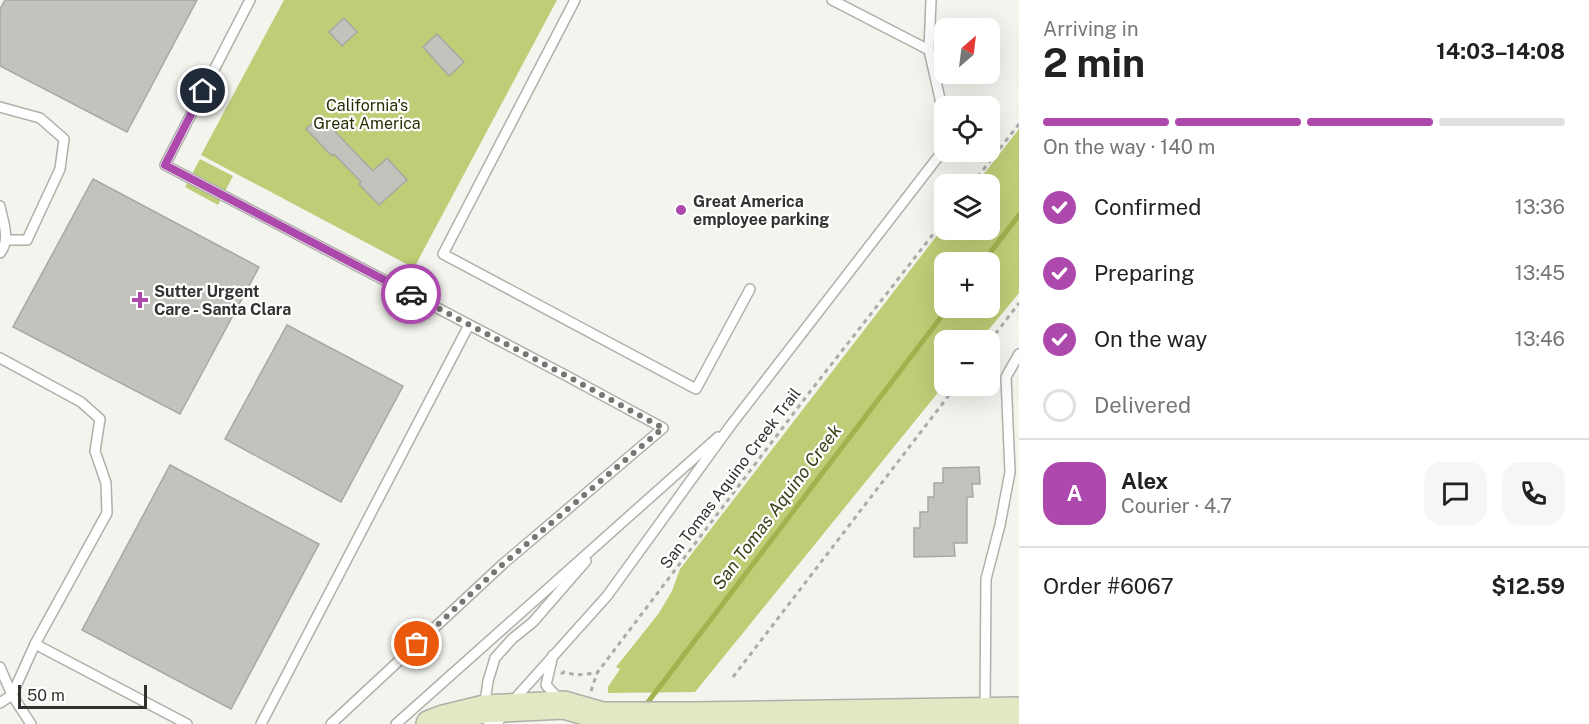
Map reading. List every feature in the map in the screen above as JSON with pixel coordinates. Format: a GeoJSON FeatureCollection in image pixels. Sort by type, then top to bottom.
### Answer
{"type":"FeatureCollection","features":[{"type":"Feature","properties":{"kind":"street"},"geometry":{"type":"LineString","coordinates":[[430,724],[443,719],[495,716],[564,705],[595,720],[695,716],[1019,711]]}},
{"type":"Feature","properties":{"kind":"lane"},"geometry":{"type":"LineString","coordinates":[[250,0],[165,165],[663,428],[503,564],[332,724]]}},
{"type":"Feature","properties":{"kind":"lane"},"geometry":{"type":"LineString","coordinates":[[576,0],[443,254],[696,389],[750,289]]}},
{"type":"Feature","properties":{"kind":"lane"},"geometry":{"type":"LineString","coordinates":[[832,0],[930,50]]}},
{"type":"Feature","properties":{"kind":"lane"},"geometry":{"type":"LineString","coordinates":[[931,0],[930,50],[940,96]]}},
{"type":"Feature","properties":{"kind":"lane"},"geometry":{"type":"LineString","coordinates":[[0,107],[40,118],[64,139],[60,169],[27,240],[6,240]]}},
{"type":"Feature","properties":{"kind":"lane"},"geometry":{"type":"LineString","coordinates":[[495,716],[607,596],[731,425],[934,162]]}},
{"type":"Feature","properties":{"kind":"lane"},"geometry":{"type":"LineString","coordinates":[[0,207],[6,240],[3,251],[0,253]]}},
{"type":"Feature","properties":{"kind":"lane"},"geometry":{"type":"LineString","coordinates":[[261,724],[469,325]]}},
{"type":"Feature","properties":{"kind":"lane"},"geometry":{"type":"LineString","coordinates":[[985,711],[986,579],[1014,471],[1006,376],[1019,354]]}},
{"type":"Feature","properties":{"kind":"lane"},"geometry":{"type":"LineString","coordinates":[[0,358],[81,402],[100,419],[95,451],[106,483],[107,513],[35,644],[12,695],[0,703]]}},
{"type":"Feature","properties":{"kind":"lane"},"geometry":{"type":"LineString","coordinates":[[396,724],[731,425]]}},
{"type":"Feature","properties":{"kind":"lane"},"geometry":{"type":"LineString","coordinates":[[495,716],[488,681],[495,658],[512,639],[533,622],[609,534]]}},
{"type":"Feature","properties":{"kind":"lane"},"geometry":{"type":"LineString","coordinates":[[35,644],[186,724]]}},
{"type":"Feature","properties":{"kind":"lane"},"geometry":{"type":"LineString","coordinates":[[553,654],[546,685],[564,705]]}},
{"type":"Feature","properties":{"kind":"lane"},"geometry":{"type":"LineString","coordinates":[[0,667],[12,695],[31,724]]}},
{"type":"Feature","properties":{"kind":"path"},"geometry":{"type":"LineString","coordinates":[[980,174],[1019,124]]}},
{"type":"Feature","properties":{"kind":"path","name":"San Tomas Aquino Creek Trail"},"geometry":{"type":"LineString","coordinates":[[546,685],[564,672],[576,675],[597,673],[809,393],[934,233]]}},
{"type":"Feature","properties":{"kind":"path"},"geometry":{"type":"LineString","coordinates":[[998,330],[1019,303]]}},
{"type":"Feature","properties":{"kind":"path"},"geometry":{"type":"LineString","coordinates":[[733,677],[948,396]]}},
{"type":"Feature","properties":{"kind":"green space","name":"California's Great America"},"geometry":{"type":"Polygon","coordinates":[[[284,0],[557,0],[414,268],[201,155],[284,0]]]}},
{"type":"Feature","properties":{"kind":"green space"},"geometry":{"type":"Polygon","coordinates":[[[1019,129],[1019,293],[1000,316],[1000,252],[934,252],[934,318],[998,318],[988,330],[934,330],[935,396],[695,692],[608,693],[608,687],[620,669],[616,667],[659,613],[672,591],[680,569],[934,239],[1000,240],[1000,174],[984,174],[993,162],[1000,162],[1000,153],[1019,129]]]}},
{"type":"Feature","properties":{"kind":"green space"},"geometry":{"type":"Polygon","coordinates":[[[200,159],[233,176],[218,205],[185,187],[200,159]]]}},
{"type":"Feature","properties":{"kind":"building"},"geometry":{"type":"Polygon","coordinates":[[[5,0],[197,0],[127,132],[0,66],[0,9],[5,0]]]}},
{"type":"Feature","properties":{"kind":"building"},"geometry":{"type":"Polygon","coordinates":[[[344,18],[357,32],[342,46],[329,32],[344,18]]]}},
{"type":"Feature","properties":{"kind":"building"},"geometry":{"type":"Polygon","coordinates":[[[437,34],[464,62],[449,76],[423,47],[437,34]]]}},
{"type":"Feature","properties":{"kind":"building"},"geometry":{"type":"Polygon","coordinates":[[[320,116],[373,171],[387,158],[407,180],[379,205],[359,184],[361,182],[306,129],[320,116]]]}},
{"type":"Feature","properties":{"kind":"building"},"geometry":{"type":"Polygon","coordinates":[[[93,179],[259,267],[180,414],[13,327],[93,179]]]}},
{"type":"Feature","properties":{"kind":"building"},"geometry":{"type":"Polygon","coordinates":[[[287,325],[403,386],[341,502],[225,439],[287,325]]]}},
{"type":"Feature","properties":{"kind":"building"},"geometry":{"type":"Polygon","coordinates":[[[170,465],[319,544],[231,709],[82,630],[170,465]]]}},
{"type":"Feature","properties":{"kind":"building"},"geometry":{"type":"Polygon","coordinates":[[[979,467],[980,484],[972,484],[973,497],[967,497],[967,543],[954,543],[955,556],[914,557],[914,528],[920,528],[920,512],[928,512],[928,497],[934,497],[934,483],[943,483],[943,468],[979,467]]]}},
{"type":"Feature","properties":{"kind":"waterway","name":"San Tomas Aquino Creek"},"geometry":{"type":"LineString","coordinates":[[991,252],[1019,215]]}},
{"type":"Feature","properties":{"kind":"waterway","name":"San Tomas Aquino Creek"},"geometry":{"type":"LineString","coordinates":[[645,706],[940,318]]}},
{"type":"Feature","properties":{"kind":"way so far"},"geometry":{"type":"LineString","coordinates":[[411,294],[663,428],[503,564],[417,644]]}},
{"type":"Feature","properties":{"kind":"place","name":"Great America employee parking"},"geometry":{"type":"Point","coordinates":[681,210]}},
{"type":"Feature","properties":{"kind":"place","name":"Sutter Urgent Care - Santa Clara"},"geometry":{"type":"Point","coordinates":[140,300]}},
{"type":"Feature","properties":{"kind":"route"},"geometry":{"type":"LineString","coordinates":[[203,91],[165,165],[411,294]]}}]}
